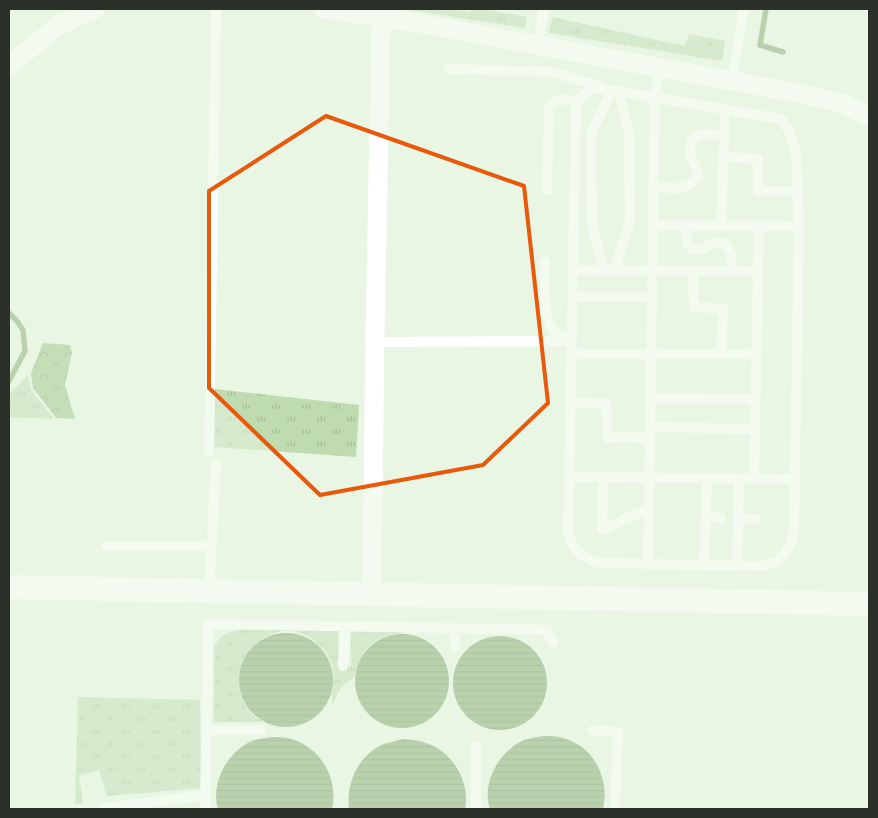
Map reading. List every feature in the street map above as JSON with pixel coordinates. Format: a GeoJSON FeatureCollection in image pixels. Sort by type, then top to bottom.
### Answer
{"type":"FeatureCollection","features":[{"type":"Feature","properties":{"kind":"street"},"geometry":{"type":"LineString","coordinates":[[9,66],[59,25],[95,9]]}},
{"type":"Feature","properties":{"kind":"street"},"geometry":{"type":"LineString","coordinates":[[324,9],[381,17],[732,80],[844,104],[869,117]]}},
{"type":"Feature","properties":{"kind":"street"},"geometry":{"type":"LineString","coordinates":[[372,578],[381,17]]}},
{"type":"Feature","properties":{"kind":"street"},"geometry":{"type":"LineString","coordinates":[[9,587],[869,604]]}},
{"type":"Feature","properties":{"kind":"lane"},"geometry":{"type":"LineString","coordinates":[[209,451],[216,9]]}},
{"type":"Feature","properties":{"kind":"lane"},"geometry":{"type":"LineString","coordinates":[[538,45],[544,9]]}},
{"type":"Feature","properties":{"kind":"lane"},"geometry":{"type":"LineString","coordinates":[[732,80],[744,9]]}},
{"type":"Feature","properties":{"kind":"lane"},"geometry":{"type":"LineString","coordinates":[[648,563],[653,186],[655,97],[659,66]]}},
{"type":"Feature","properties":{"kind":"lane"},"geometry":{"type":"LineString","coordinates":[[449,69],[552,72],[612,89],[781,119],[789,131],[796,152],[799,226],[796,351],[796,479],[794,528],[791,543],[777,562],[763,566],[600,562],[586,559],[578,552],[568,534],[578,102],[581,97],[591,90],[612,89]]}},
{"type":"Feature","properties":{"kind":"lane"},"geometry":{"type":"LineString","coordinates":[[609,271],[592,224],[591,134],[612,89]]}},
{"type":"Feature","properties":{"kind":"lane"},"geometry":{"type":"LineString","coordinates":[[609,271],[630,221],[629,134],[612,89]]}},
{"type":"Feature","properties":{"kind":"lane"},"geometry":{"type":"LineString","coordinates":[[547,190],[549,108],[553,103],[560,100],[566,99],[578,102]]}},
{"type":"Feature","properties":{"kind":"lane"},"geometry":{"type":"LineString","coordinates":[[721,226],[725,110]]}},
{"type":"Feature","properties":{"kind":"lane"},"geometry":{"type":"LineString","coordinates":[[653,186],[682,188],[692,185],[698,177],[698,170],[690,157],[689,148],[692,140],[701,134],[724,135]]}},
{"type":"Feature","properties":{"kind":"lane"},"geometry":{"type":"LineString","coordinates":[[724,157],[758,159],[758,191],[797,191]]}},
{"type":"Feature","properties":{"kind":"lane"},"geometry":{"type":"LineString","coordinates":[[653,225],[799,226]]}},
{"type":"Feature","properties":{"kind":"lane"},"geometry":{"type":"LineString","coordinates":[[685,226],[688,244],[693,250],[702,249],[715,242],[725,244],[731,254],[732,271]]}},
{"type":"Feature","properties":{"kind":"lane"},"geometry":{"type":"LineString","coordinates":[[754,479],[759,227]]}},
{"type":"Feature","properties":{"kind":"lane"},"geometry":{"type":"LineString","coordinates":[[545,262],[545,288],[551,326],[556,332],[572,340]]}},
{"type":"Feature","properties":{"kind":"lane"},"geometry":{"type":"LineString","coordinates":[[573,270],[758,271]]}},
{"type":"Feature","properties":{"kind":"lane"},"geometry":{"type":"LineString","coordinates":[[693,271],[694,308],[723,309],[722,354]]}},
{"type":"Feature","properties":{"kind":"lane"},"geometry":{"type":"LineString","coordinates":[[572,297],[652,297]]}},
{"type":"Feature","properties":{"kind":"lane"},"geometry":{"type":"LineString","coordinates":[[375,342],[572,340]]}},
{"type":"Feature","properties":{"kind":"lane"},"geometry":{"type":"LineString","coordinates":[[572,354],[756,354]]}},
{"type":"Feature","properties":{"kind":"lane"},"geometry":{"type":"LineString","coordinates":[[650,398],[755,399]]}},
{"type":"Feature","properties":{"kind":"lane"},"geometry":{"type":"LineString","coordinates":[[571,403],[606,404],[608,438],[650,432],[755,429]]}},
{"type":"Feature","properties":{"kind":"lane"},"geometry":{"type":"LineString","coordinates":[[211,591],[210,574],[216,464]]}},
{"type":"Feature","properties":{"kind":"lane"},"geometry":{"type":"LineString","coordinates":[[569,477],[796,479]]}},
{"type":"Feature","properties":{"kind":"lane"},"geometry":{"type":"LineString","coordinates":[[603,477],[602,530],[649,508]]}},
{"type":"Feature","properties":{"kind":"lane"},"geometry":{"type":"LineString","coordinates":[[704,564],[707,478]]}},
{"type":"Feature","properties":{"kind":"lane"},"geometry":{"type":"LineString","coordinates":[[736,565],[739,479]]}},
{"type":"Feature","properties":{"kind":"lane"},"geometry":{"type":"LineString","coordinates":[[706,517],[721,518]]}},
{"type":"Feature","properties":{"kind":"lane"},"geometry":{"type":"LineString","coordinates":[[738,518],[756,519]]}},
{"type":"Feature","properties":{"kind":"lane"},"geometry":{"type":"LineString","coordinates":[[106,546],[212,546]]}},
{"type":"Feature","properties":{"kind":"lane"},"geometry":{"type":"LineString","coordinates":[[205,809],[208,624],[547,630],[553,642]]}},
{"type":"Feature","properties":{"kind":"lane"},"geometry":{"type":"LineString","coordinates":[[343,666],[345,626]]}},
{"type":"Feature","properties":{"kind":"lane"},"geometry":{"type":"LineString","coordinates":[[455,628],[455,647]]}},
{"type":"Feature","properties":{"kind":"lane"},"geometry":{"type":"LineString","coordinates":[[206,730],[261,730]]}},
{"type":"Feature","properties":{"kind":"lane"},"geometry":{"type":"LineString","coordinates":[[593,730],[618,732],[615,809]]}},
{"type":"Feature","properties":{"kind":"lane"},"geometry":{"type":"LineString","coordinates":[[476,746],[476,809]]}},
{"type":"Feature","properties":{"kind":"lane"},"geometry":{"type":"LineString","coordinates":[[106,808],[205,795]]}},
{"type":"Feature","properties":{"kind":"highlighted area"},"geometry":{"type":"Polygon","coordinates":[[[326,116],[524,186],[548,403],[483,465],[320,495],[209,388],[209,191],[326,116]]]}},
{"type":"Feature","properties":{"kind":"green space"},"geometry":{"type":"Polygon","coordinates":[[[403,9],[450,9],[469,12],[472,9],[481,9],[527,17],[525,28],[403,9]]]}},
{"type":"Feature","properties":{"kind":"green space"},"geometry":{"type":"Polygon","coordinates":[[[552,17],[685,46],[689,34],[725,41],[722,61],[549,33],[552,17]]]}},
{"type":"Feature","properties":{"kind":"green space"},"geometry":{"type":"Polygon","coordinates":[[[43,343],[70,345],[72,353],[65,385],[75,419],[56,418],[33,388],[31,373],[43,343]]]}},
{"type":"Feature","properties":{"kind":"green space"},"geometry":{"type":"Polygon","coordinates":[[[28,375],[31,390],[54,419],[9,417],[9,394],[28,375]]]}},
{"type":"Feature","properties":{"kind":"green space"},"geometry":{"type":"Polygon","coordinates":[[[215,389],[359,405],[356,457],[214,447],[215,389]]]}},
{"type":"Feature","properties":{"kind":"green space"},"geometry":{"type":"Polygon","coordinates":[[[248,629],[338,630],[339,667],[351,666],[351,631],[408,632],[386,636],[371,644],[361,657],[353,679],[340,690],[333,706],[332,665],[324,650],[304,634],[287,631],[270,634],[256,644],[245,657],[240,674],[240,692],[249,710],[263,722],[214,722],[214,646],[228,633],[248,629]]]}},
{"type":"Feature","properties":{"kind":"green space"},"geometry":{"type":"Polygon","coordinates":[[[78,697],[200,700],[201,788],[107,796],[99,770],[79,776],[83,803],[75,804],[78,697]]]}},
{"type":"Feature","properties":{"kind":"shaded area"},"geometry":{"type":"Polygon","coordinates":[[[286,633],[304,637],[319,647],[329,662],[333,680],[329,698],[319,713],[304,723],[286,727],[268,723],[253,713],[243,698],[239,680],[243,662],[253,647],[268,637],[286,633]]]}},
{"type":"Feature","properties":{"kind":"shaded area"},"geometry":{"type":"Polygon","coordinates":[[[402,634],[420,638],[435,648],[445,663],[449,681],[445,699],[435,714],[420,724],[402,728],[384,724],[369,714],[359,699],[355,681],[359,663],[369,648],[384,638],[402,634]]]}},
{"type":"Feature","properties":{"kind":"shaded area"},"geometry":{"type":"Polygon","coordinates":[[[500,636],[518,640],[533,650],[543,665],[547,683],[543,701],[533,716],[518,726],[500,730],[482,726],[467,716],[457,701],[453,683],[457,665],[467,650],[482,640],[500,636]]]}},
{"type":"Feature","properties":{"kind":"shaded area"},"geometry":{"type":"Polygon","coordinates":[[[543,736],[558,737],[574,742],[591,756],[602,775],[605,798],[603,809],[490,809],[488,789],[490,779],[500,760],[515,745],[524,740],[543,736]]]}},
{"type":"Feature","properties":{"kind":"shaded area"},"geometry":{"type":"Polygon","coordinates":[[[272,737],[291,739],[302,743],[319,757],[330,776],[333,787],[332,809],[218,809],[216,799],[219,779],[223,769],[235,752],[252,741],[272,737]]]}},
{"type":"Feature","properties":{"kind":"shaded area"},"geometry":{"type":"Polygon","coordinates":[[[403,739],[421,741],[433,746],[450,759],[462,777],[466,798],[465,809],[349,809],[352,780],[367,755],[384,744],[403,739]]]}},
{"type":"Feature","properties":{"kind":"waterway"},"geometry":{"type":"LineString","coordinates":[[766,9],[760,45],[783,52]]}},
{"type":"Feature","properties":{"kind":"waterway"},"geometry":{"type":"LineString","coordinates":[[9,313],[23,330],[25,351],[9,381]]}}]}
